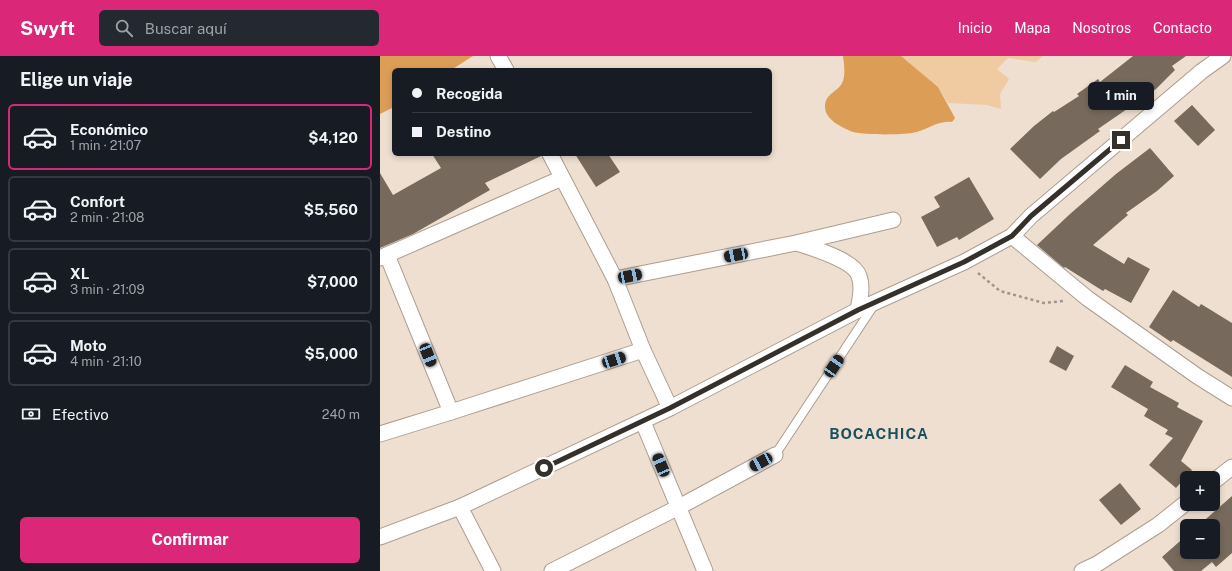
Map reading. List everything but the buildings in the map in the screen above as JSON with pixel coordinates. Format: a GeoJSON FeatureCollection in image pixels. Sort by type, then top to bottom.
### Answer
{"type":"FeatureCollection","features":[{"type":"Feature","properties":{"kind":"street"},"geometry":{"type":"LineString","coordinates":[[498,56],[505,68]]}},
{"type":"Feature","properties":{"kind":"street"},"geometry":{"type":"LineString","coordinates":[[380,537],[460,507],[643,422],[858,310],[964,262],[1012,236],[1031,216],[1202,71],[1222,56]]}},
{"type":"Feature","properties":{"kind":"street"},"geometry":{"type":"LineString","coordinates":[[551,156],[615,279],[643,350],[670,408]]}},
{"type":"Feature","properties":{"kind":"street"},"geometry":{"type":"LineString","coordinates":[[451,412],[383,257],[562,178]]}},
{"type":"Feature","properties":{"kind":"street"},"geometry":{"type":"LineString","coordinates":[[615,279],[796,243],[893,220]]}},
{"type":"Feature","properties":{"kind":"street"},"geometry":{"type":"LineString","coordinates":[[1012,236],[1087,298],[1197,376],[1232,398]]}},
{"type":"Feature","properties":{"kind":"street"},"geometry":{"type":"LineString","coordinates":[[796,243],[824,251],[848,263],[859,275],[861,293],[858,310]]}},
{"type":"Feature","properties":{"kind":"street"},"geometry":{"type":"LineString","coordinates":[[380,434],[643,350]]}},
{"type":"Feature","properties":{"kind":"street"},"geometry":{"type":"LineString","coordinates":[[643,422],[705,571]]}},
{"type":"Feature","properties":{"kind":"street"},"geometry":{"type":"LineString","coordinates":[[552,571],[679,507],[774,455]]}},
{"type":"Feature","properties":{"kind":"street"},"geometry":{"type":"LineString","coordinates":[[1220,476],[1232,467]]}},
{"type":"Feature","properties":{"kind":"street"},"geometry":{"type":"LineString","coordinates":[[460,507],[492,571]]}},
{"type":"Feature","properties":{"kind":"street"},"geometry":{"type":"LineString","coordinates":[[1082,571],[1097,564],[1158,525],[1180,508]]}},
{"type":"Feature","properties":{"kind":"lane"},"geometry":{"type":"LineString","coordinates":[[774,455],[876,303]]}},
{"type":"Feature","properties":{"kind":"path"},"geometry":{"type":"LineString","coordinates":[[964,262],[1000,291],[1044,303],[1087,298]]}},
{"type":"Feature","properties":{"kind":"shaded area"},"geometry":{"type":"Polygon","coordinates":[[[380,56],[473,56],[454,68],[392,68],[392,108],[380,114],[380,56]]]}},
{"type":"Feature","properties":{"kind":"shaded area"},"geometry":{"type":"Polygon","coordinates":[[[843,56],[901,56],[938,87],[955,118],[952,122],[936,124],[917,132],[906,134],[865,134],[853,132],[840,126],[831,120],[825,107],[829,96],[840,86],[843,80],[843,56]]]}},
{"type":"Feature","properties":{"kind":"shaded area"},"geometry":{"type":"Polygon","coordinates":[[[901,56],[1043,56],[1036,62],[1008,58],[997,69],[1009,79],[1000,94],[1001,109],[987,105],[948,103],[938,87],[901,56]]]}},
{"type":"Feature","properties":{"kind":"district","name":"BOCACHICA"},"geometry":{"type":"Point","coordinates":[879,433]}},
{"type":"Feature","properties":{"kind":"route"},"geometry":{"type":"LineString","coordinates":[[544,468],[643,422],[858,310],[964,262],[1012,236],[1031,216],[1121,140]]}}]}
